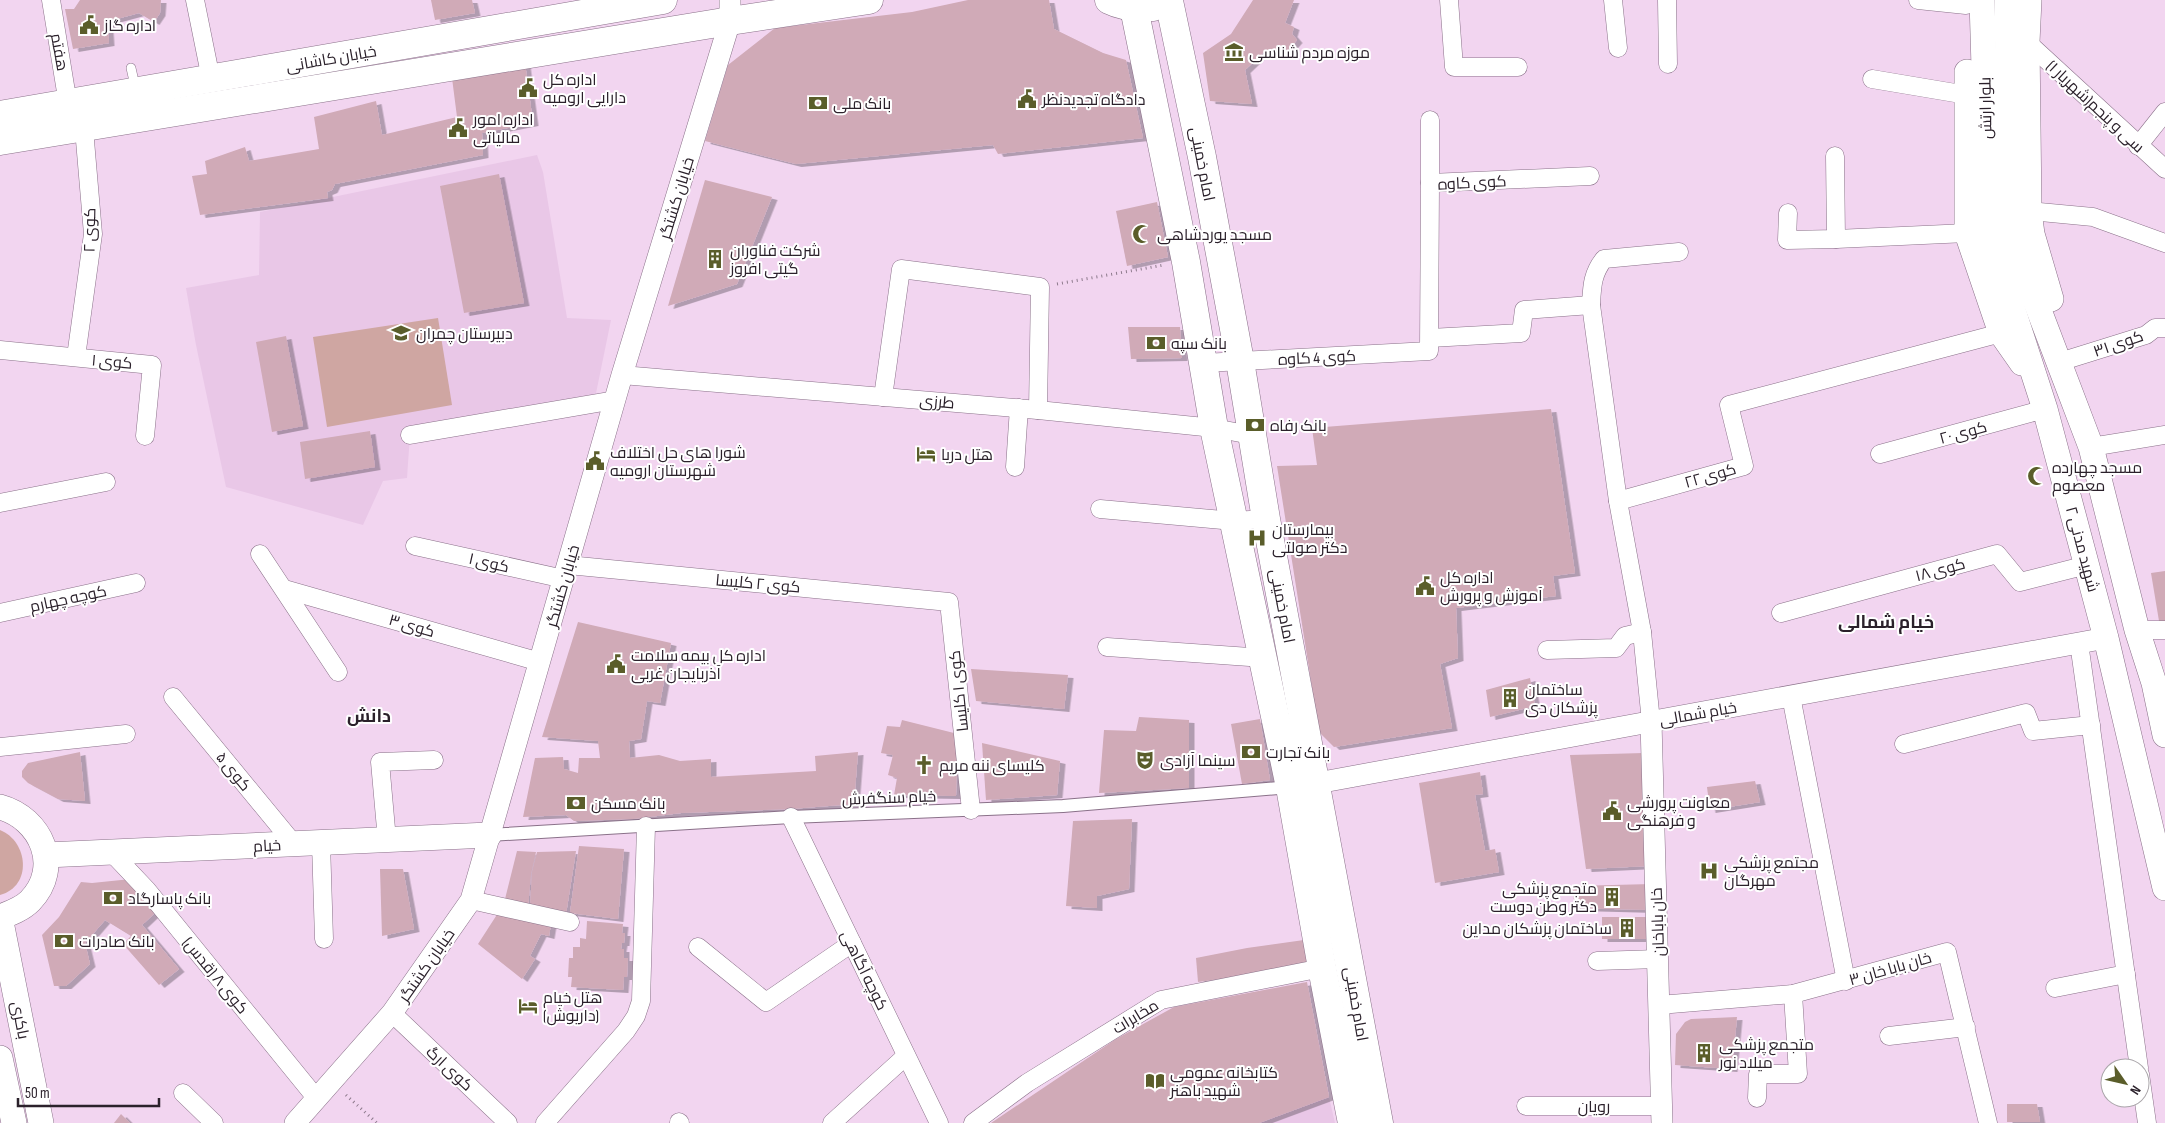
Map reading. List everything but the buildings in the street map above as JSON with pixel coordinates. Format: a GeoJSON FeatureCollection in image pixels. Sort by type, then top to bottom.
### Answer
{"type":"FeatureCollection","features":[{"type":"Feature","properties":{"kind":"main road","name":"خیابان کاشانی"},"geometry":{"type":"LineString","coordinates":[[0,116],[78,110],[133,80],[211,79],[663,0]]}},
{"type":"Feature","properties":{"kind":"main road"},"geometry":{"type":"LineString","coordinates":[[0,141],[78,110],[730,10],[869,0]]}},
{"type":"Feature","properties":{"kind":"main road"},"geometry":{"type":"LineString","coordinates":[[1109,0],[1134,8],[1152,7],[1170,1]]}},
{"type":"Feature","properties":{"kind":"main road","name":"بلوار ارتش"},"geometry":{"type":"LineString","coordinates":[[2007,0],[2008,213]]}},
{"type":"Feature","properties":{"kind":"main road"},"geometry":{"type":"LineString","coordinates":[[2008,213],[2027,42],[2029,0]]}},
{"type":"Feature","properties":{"kind":"main road","name":"امام خمینی"},"geometry":{"type":"LineString","coordinates":[[1170,1],[1202,156],[1240,362],[1266,519],[1303,785],[1322,968],[1352,1123]]}},
{"type":"Feature","properties":{"kind":"main road"},"geometry":{"type":"LineString","coordinates":[[1971,2],[1967,94],[1967,233],[2001,333],[2038,384]]}},
{"type":"Feature","properties":{"kind":"main road","name":"بلوار ارتش"},"geometry":{"type":"LineString","coordinates":[[1971,2],[2008,213]]}},
{"type":"Feature","properties":{"kind":"main road","name":"امام خمینی"},"geometry":{"type":"LineString","coordinates":[[1134,8],[1186,262],[1214,428],[1264,658],[1303,785],[1379,1123]]}},
{"type":"Feature","properties":{"kind":"main road","name":"شهید مدنی ۲"},"geometry":{"type":"LineString","coordinates":[[2008,213],[2010,234],[2067,368],[2091,447],[2137,630],[2160,682],[2165,735]]}},
{"type":"Feature","properties":{"kind":"main road","name":"شهید مدنی ۲"},"geometry":{"type":"LineString","coordinates":[[2008,213],[1989,236],[2045,409],[2106,638],[2165,888]]}},
{"type":"Feature","properties":{"kind":"main road"},"geometry":{"type":"LineString","coordinates":[[0,806],[14,811],[36,829],[46,855],[45,869],[40,886],[31,901],[17,911],[0,917]]}},
{"type":"Feature","properties":{"kind":"main road","name":"خیام"},"geometry":{"type":"LineString","coordinates":[[46,855],[112,854],[489,835]]}},
{"type":"Feature","properties":{"kind":"main road","name":"باکری"},"geometry":{"type":"LineString","coordinates":[[0,917],[41,1123]]}},
{"type":"Feature","properties":{"kind":"main road","name":"باکری"},"geometry":{"type":"LineString","coordinates":[[0,1058],[14,1123]]}},
{"type":"Feature","properties":{"kind":"street","name":"هفتم"},"geometry":{"type":"LineString","coordinates":[[51,0],[78,110]]}},
{"type":"Feature","properties":{"kind":"street"},"geometry":{"type":"LineString","coordinates":[[195,0],[211,79]]}},
{"type":"Feature","properties":{"kind":"street"},"geometry":{"type":"LineString","coordinates":[[1449,0],[1454,67],[1518,67]]}},
{"type":"Feature","properties":{"kind":"street"},"geometry":{"type":"LineString","coordinates":[[1613,0],[1618,48]]}},
{"type":"Feature","properties":{"kind":"street"},"geometry":{"type":"LineString","coordinates":[[1667,0],[1668,64]]}},
{"type":"Feature","properties":{"kind":"street"},"geometry":{"type":"LineString","coordinates":[[1918,0],[1971,2]]}},
{"type":"Feature","properties":{"kind":"street","name":"خیابان کشتگر"},"geometry":{"type":"LineString","coordinates":[[295,1123],[392,1013],[471,900],[622,375],[730,10]]}},
{"type":"Feature","properties":{"kind":"street","name":"سی و پنجم(شهریار ۱)"},"geometry":{"type":"LineString","coordinates":[[2027,42],[2165,169]]}},
{"type":"Feature","properties":{"kind":"street"},"geometry":{"type":"LineString","coordinates":[[1872,79],[1967,94]]}},
{"type":"Feature","properties":{"kind":"street","name":"کوی ۲"},"geometry":{"type":"LineString","coordinates":[[76,357],[93,234],[78,110]]}},
{"type":"Feature","properties":{"kind":"street"},"geometry":{"type":"LineString","coordinates":[[2138,146],[2165,112]]}},
{"type":"Feature","properties":{"kind":"street"},"geometry":{"type":"LineString","coordinates":[[1430,120],[1430,183]]}},
{"type":"Feature","properties":{"kind":"street"},"geometry":{"type":"LineString","coordinates":[[1835,156],[1836,240]]}},
{"type":"Feature","properties":{"kind":"street","name":"کوی کاوه"},"geometry":{"type":"LineString","coordinates":[[1430,344],[1430,183],[1590,176]]}},
{"type":"Feature","properties":{"kind":"street"},"geometry":{"type":"LineString","coordinates":[[1788,213],[1787,240],[1836,240],[1967,233]]}},
{"type":"Feature","properties":{"kind":"street"},"geometry":{"type":"LineString","coordinates":[[2008,213],[2093,217],[2165,243]]}},
{"type":"Feature","properties":{"kind":"street"},"geometry":{"type":"LineString","coordinates":[[1651,722],[1642,632],[1618,501],[1591,305],[1593,278],[1604,259],[1678,252]]}},
{"type":"Feature","properties":{"kind":"street"},"geometry":{"type":"LineString","coordinates":[[884,397],[901,269],[1040,287],[1038,410]]}},
{"type":"Feature","properties":{"kind":"street","name":"کوی 4 کاوه"},"geometry":{"type":"LineString","coordinates":[[1204,363],[1240,362],[1521,334],[1524,310],[1591,305]]}},
{"type":"Feature","properties":{"kind":"street","name":"کوی ۳۱"},"geometry":{"type":"LineString","coordinates":[[2067,368],[2146,335],[2155,328],[2165,328]]}},
{"type":"Feature","properties":{"kind":"street","name":"کوی ۲۲"},"geometry":{"type":"LineString","coordinates":[[1618,501],[1744,466],[1729,405],[2001,333]]}},
{"type":"Feature","properties":{"kind":"street","name":"کوی ۱"},"geometry":{"type":"LineString","coordinates":[[0,350],[152,365],[145,436]]}},
{"type":"Feature","properties":{"kind":"street","name":"طرزی"},"geometry":{"type":"LineString","coordinates":[[622,375],[1019,408],[1214,428],[1251,435]]}},
{"type":"Feature","properties":{"kind":"street"},"geometry":{"type":"LineString","coordinates":[[410,435],[615,400]]}},
{"type":"Feature","properties":{"kind":"street"},"geometry":{"type":"LineString","coordinates":[[1015,467],[1019,408]]}},
{"type":"Feature","properties":{"kind":"street","name":"کوی ۲۰"},"geometry":{"type":"LineString","coordinates":[[1880,454],[2045,409]]}},
{"type":"Feature","properties":{"kind":"street"},"geometry":{"type":"LineString","coordinates":[[2091,447],[2165,435]]}},
{"type":"Feature","properties":{"kind":"street"},"geometry":{"type":"LineString","coordinates":[[0,503],[106,482]]}},
{"type":"Feature","properties":{"kind":"street"},"geometry":{"type":"LineString","coordinates":[[1100,509],[1234,521],[1266,519]]}},
{"type":"Feature","properties":{"kind":"street","name":"کوی ۱"},"geometry":{"type":"LineString","coordinates":[[415,546],[566,572]]}},
{"type":"Feature","properties":{"kind":"street"},"geometry":{"type":"LineString","coordinates":[[260,554],[338,672]]}},
{"type":"Feature","properties":{"kind":"street","name":"کوی ۱۸"},"geometry":{"type":"LineString","coordinates":[[1781,613],[1997,554],[2020,582],[2087,565]]}},
{"type":"Feature","properties":{"kind":"street","name":"کوی ۲ کلیسا"},"geometry":{"type":"LineString","coordinates":[[566,572],[949,602]]}},
{"type":"Feature","properties":{"kind":"street","name":"کوچه چهارم"},"geometry":{"type":"LineString","coordinates":[[0,613],[136,583]]}},
{"type":"Feature","properties":{"kind":"street","name":"کوی ۳"},"geometry":{"type":"LineString","coordinates":[[284,589],[540,662]]}},
{"type":"Feature","properties":{"kind":"street","name":"کوی ۱ کلیسا"},"geometry":{"type":"LineString","coordinates":[[949,602],[971,810]]}},
{"type":"Feature","properties":{"kind":"street"},"geometry":{"type":"LineString","coordinates":[[2137,630],[2165,630]]}},
{"type":"Feature","properties":{"kind":"street"},"geometry":{"type":"LineString","coordinates":[[1547,650],[1616,648],[1626,636],[1642,632]]}},
{"type":"Feature","properties":{"kind":"street","name":"خیام شمالی"},"geometry":{"type":"LineString","coordinates":[[1303,785],[2106,638]]}},
{"type":"Feature","properties":{"kind":"street"},"geometry":{"type":"LineString","coordinates":[[2079,643],[2138,1058]]}},
{"type":"Feature","properties":{"kind":"street"},"geometry":{"type":"LineString","coordinates":[[1107,647],[1264,658]]}},
{"type":"Feature","properties":{"kind":"street"},"geometry":{"type":"LineString","coordinates":[[1791,696],[1846,981]]}},
{"type":"Feature","properties":{"kind":"street","name":"کوی ۵"},"geometry":{"type":"LineString","coordinates":[[173,697],[294,844]]}},
{"type":"Feature","properties":{"kind":"street"},"geometry":{"type":"LineString","coordinates":[[1904,744],[2026,713],[2033,731],[2091,725]]}},
{"type":"Feature","properties":{"kind":"street","name":"خان باباخان"},"geometry":{"type":"LineString","coordinates":[[1651,722],[1662,1114]]}},
{"type":"Feature","properties":{"kind":"street"},"geometry":{"type":"LineString","coordinates":[[0,747],[126,734]]}},
{"type":"Feature","properties":{"kind":"street"},"geometry":{"type":"LineString","coordinates":[[387,840],[380,762],[434,760]]}},
{"type":"Feature","properties":{"kind":"street","name":"خیام سنگفرش"},"geometry":{"type":"LineString","coordinates":[[489,835],[791,817],[1063,806],[1303,785]]}},
{"type":"Feature","properties":{"kind":"street","name":"کوچه آگاهی"},"geometry":{"type":"LineString","coordinates":[[791,817],[939,1123]]}},
{"type":"Feature","properties":{"kind":"street"},"geometry":{"type":"LineString","coordinates":[[545,1123],[626,1031],[636,1016],[641,992],[646,826]]}},
{"type":"Feature","properties":{"kind":"street"},"geometry":{"type":"LineString","coordinates":[[321,843],[324,939]]}},
{"type":"Feature","properties":{"kind":"street","name":"کوی ۸ (قدس)"},"geometry":{"type":"LineString","coordinates":[[112,854],[147,890],[317,1099]]}},
{"type":"Feature","properties":{"kind":"street"},"geometry":{"type":"LineString","coordinates":[[471,900],[570,922]]}},
{"type":"Feature","properties":{"kind":"street"},"geometry":{"type":"LineString","coordinates":[[698,947],[766,1002],[852,943]]}},
{"type":"Feature","properties":{"kind":"street","name":"خان بابا خان ۳"},"geometry":{"type":"LineString","coordinates":[[1659,1005],[1793,994],[1947,952],[1988,1123]]}},
{"type":"Feature","properties":{"kind":"street"},"geometry":{"type":"LineString","coordinates":[[1597,961],[1658,959]]}},
{"type":"Feature","properties":{"kind":"street","name":"مخابرات"},"geometry":{"type":"LineString","coordinates":[[973,1123],[1028,1083],[1161,1000],[1322,968]]}},
{"type":"Feature","properties":{"kind":"street"},"geometry":{"type":"LineString","coordinates":[[2054,988],[2126,974]]}},
{"type":"Feature","properties":{"kind":"street"},"geometry":{"type":"LineString","coordinates":[[1757,1098],[1758,1074],[1798,1074],[1793,994]]}},
{"type":"Feature","properties":{"kind":"street","name":"کوی ارگ"},"geometry":{"type":"LineString","coordinates":[[392,1013],[508,1123]]}},
{"type":"Feature","properties":{"kind":"street"},"geometry":{"type":"LineString","coordinates":[[1888,1036],[1966,1027]]}},
{"type":"Feature","properties":{"kind":"street"},"geometry":{"type":"LineString","coordinates":[[832,1123],[906,1056]]}},
{"type":"Feature","properties":{"kind":"street"},"geometry":{"type":"LineString","coordinates":[[183,1093],[214,1123]]}},
{"type":"Feature","properties":{"kind":"street","name":"رویان"},"geometry":{"type":"LineString","coordinates":[[1526,1106],[1662,1114]]}},
{"type":"Feature","properties":{"kind":"street"},"geometry":{"type":"LineString","coordinates":[[2145,1108],[2147,1123]]}},
{"type":"Feature","properties":{"kind":"street"},"geometry":{"type":"LineString","coordinates":[[0,1116],[6,1123]]}},
{"type":"Feature","properties":{"kind":"path"},"geometry":{"type":"LineString","coordinates":[[1040,287],[1186,262]]}},
{"type":"Feature","properties":{"kind":"path"},"geometry":{"type":"LineString","coordinates":[[333,1082],[377,1123]]}},
{"type":"Feature","properties":{"kind":"shaded area","name":"دبیرستان چمران"},"geometry":{"type":"Polygon","coordinates":[[[537,155],[543,172],[567,318],[611,320],[594,403],[410,435],[407,478],[383,481],[363,525],[226,487],[186,288],[259,275],[260,212],[537,155]]]}},
{"type":"Feature","properties":{"kind":"shaded area"},"geometry":{"type":"Polygon","coordinates":[[[438,318],[452,405],[327,427],[313,337],[438,318]]]}},
{"type":"Feature","properties":{"kind":"shaded area"},"geometry":{"type":"Polygon","coordinates":[[[0,830],[16,844],[21,853],[23,863],[18,883],[11,890],[0,895],[0,830]]]}},
{"type":"Feature","properties":{"kind":"shaded area"},"geometry":{"type":"Polygon","coordinates":[[[1329,1097],[1335,1123],[1259,1123],[1329,1097]]]}},
{"type":"Feature","properties":{"kind":"place","name":"اداره گاز"},"geometry":{"type":"Point","coordinates":[89,25]}},
{"type":"Feature","properties":{"kind":"place","name":"موزه مردم شناسی"},"geometry":{"type":"Point","coordinates":[1234,52]}},
{"type":"Feature","properties":{"kind":"place","name":"اداره کل دارایی ارومیه"},"geometry":{"type":"Point","coordinates":[528,88]}},
{"type":"Feature","properties":{"kind":"place","name":"دادگاه تجدیدنظر"},"geometry":{"type":"Point","coordinates":[1027,99]}},
{"type":"Feature","properties":{"kind":"place","name":"بانک ملی"},"geometry":{"type":"Point","coordinates":[818,103]}},
{"type":"Feature","properties":{"kind":"place","name":"اداره امور مالیاتی"},"geometry":{"type":"Point","coordinates":[458,128]}},
{"type":"Feature","properties":{"kind":"place","name":"مسجد یوردشاهی"},"geometry":{"type":"Point","coordinates":[1142,234]}},
{"type":"Feature","properties":{"kind":"place","name":"شرکت فناوران گیتی افروز"},"geometry":{"type":"Point","coordinates":[715,259]}},
{"type":"Feature","properties":{"kind":"place","name":"دبیرستان چمران"},"geometry":{"type":"Point","coordinates":[401,333]}},
{"type":"Feature","properties":{"kind":"place","name":"بانک سپه"},"geometry":{"type":"Point","coordinates":[1156,343]}},
{"type":"Feature","properties":{"kind":"place","name":"بانک رفاه"},"geometry":{"type":"Point","coordinates":[1255,425]}},
{"type":"Feature","properties":{"kind":"place","name":"هتل دریا"},"geometry":{"type":"Point","coordinates":[926,454]}},
{"type":"Feature","properties":{"kind":"place","name":"شورا های حل اختلاف شهرستان ارومیه"},"geometry":{"type":"Point","coordinates":[595,461]}},
{"type":"Feature","properties":{"kind":"place","name":"مسجد چهارده معصوم"},"geometry":{"type":"Point","coordinates":[2037,476]}},
{"type":"Feature","properties":{"kind":"place","name":"بیمارستان دکتر صولتی"},"geometry":{"type":"Point","coordinates":[1257,538]}},
{"type":"Feature","properties":{"kind":"place","name":"اداره کل آموزش و پرورش"},"geometry":{"type":"Point","coordinates":[1425,586]}},
{"type":"Feature","properties":{"kind":"place","name":"اداره کل بیمه سلامت آذربایجان غربی"},"geometry":{"type":"Point","coordinates":[616,664]}},
{"type":"Feature","properties":{"kind":"place","name":"ساختمان پزشکان دی"},"geometry":{"type":"Point","coordinates":[1510,698]}},
{"type":"Feature","properties":{"kind":"place","name":"بانک تجارت"},"geometry":{"type":"Point","coordinates":[1251,752]}},
{"type":"Feature","properties":{"kind":"place","name":"سینما آزادی"},"geometry":{"type":"Point","coordinates":[1145,760]}},
{"type":"Feature","properties":{"kind":"place","name":"کلیسای ننه مریم"},"geometry":{"type":"Point","coordinates":[924,765]}},
{"type":"Feature","properties":{"kind":"place","name":"بانک مسکن"},"geometry":{"type":"Point","coordinates":[576,803]}},
{"type":"Feature","properties":{"kind":"place","name":"معاونت پرورشی و فرهنگی"},"geometry":{"type":"Point","coordinates":[1612,811]}},
{"type":"Feature","properties":{"kind":"place","name":"مجتمع پزشکی مهرگان"},"geometry":{"type":"Point","coordinates":[1709,871]}},
{"type":"Feature","properties":{"kind":"place","name":"متجمع پزشکی دکتر وطن دوست"},"geometry":{"type":"Point","coordinates":[1612,897]}},
{"type":"Feature","properties":{"kind":"place","name":"بانک پاسارگاد"},"geometry":{"type":"Point","coordinates":[113,898]}},
{"type":"Feature","properties":{"kind":"place","name":"ساختمان پزشکان مداین"},"geometry":{"type":"Point","coordinates":[1627,928]}},
{"type":"Feature","properties":{"kind":"place","name":"بانک صادرات"},"geometry":{"type":"Point","coordinates":[64,941]}},
{"type":"Feature","properties":{"kind":"place","name":"هتل خیام (داریوش)"},"geometry":{"type":"Point","coordinates":[528,1006]}},
{"type":"Feature","properties":{"kind":"place","name":"متجمع پزشکی میلاد نور"},"geometry":{"type":"Point","coordinates":[1704,1053]}},
{"type":"Feature","properties":{"kind":"place","name":"کتابخانه عمومی شهید باهنر"},"geometry":{"type":"Point","coordinates":[1155,1081]}},
{"type":"Feature","properties":{"kind":"district","name":"خیام شمالی"},"geometry":{"type":"Point","coordinates":[1886,622]}},
{"type":"Feature","properties":{"kind":"district","name":"دانش"},"geometry":{"type":"Point","coordinates":[369,716]}}]}
